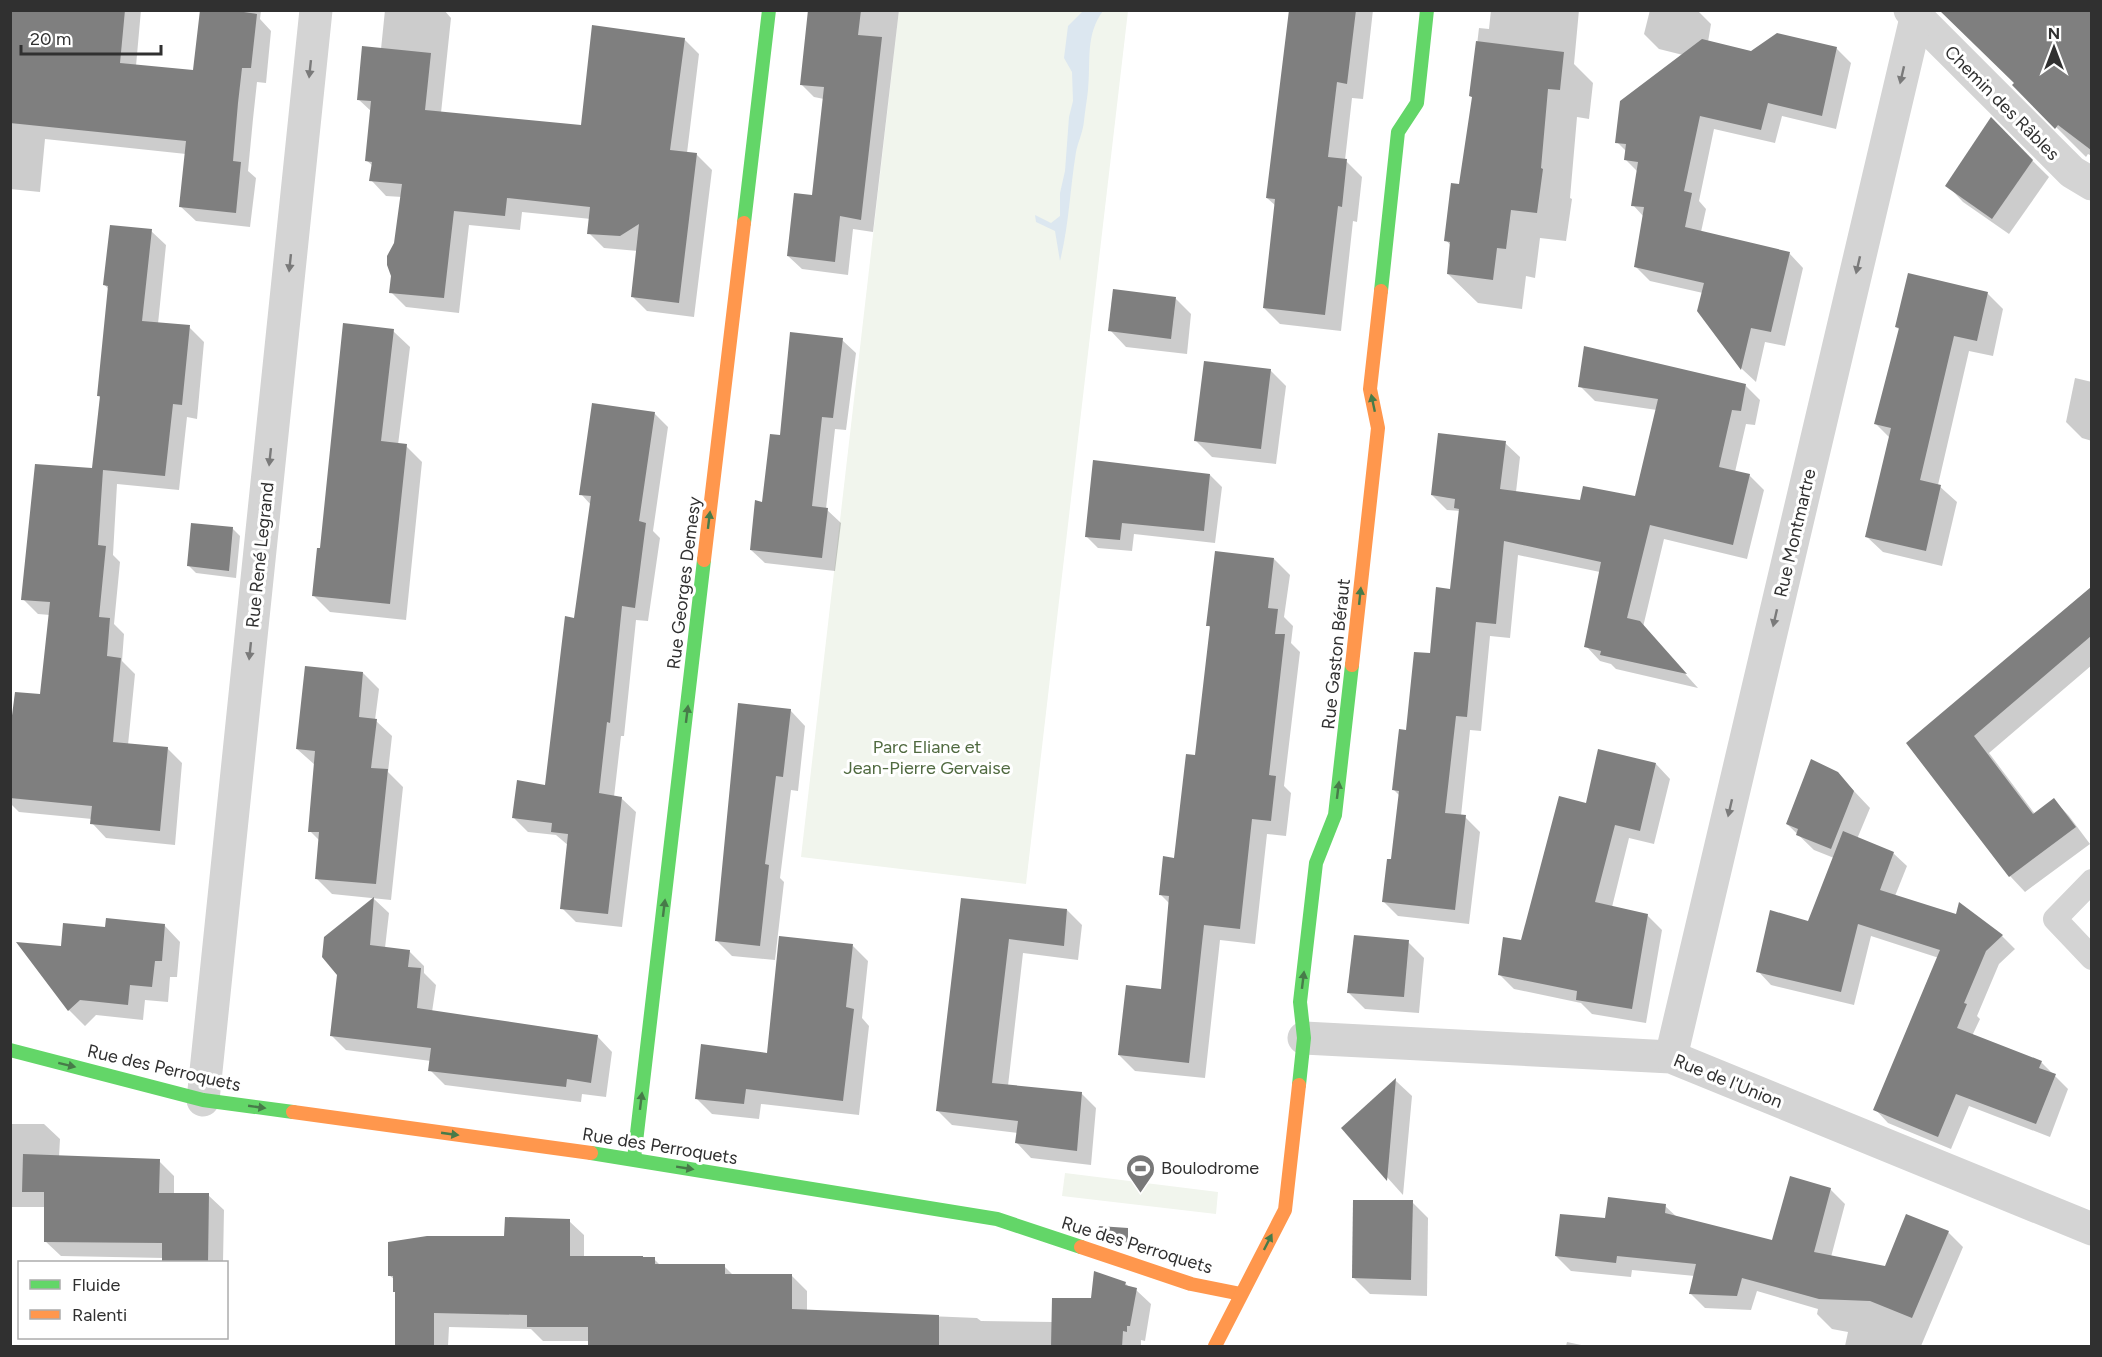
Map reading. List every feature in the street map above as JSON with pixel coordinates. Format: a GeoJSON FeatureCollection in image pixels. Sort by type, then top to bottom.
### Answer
{"type":"FeatureCollection","features":[{"type":"Feature","properties":{"kind":"street","name":"Rue René Legrand"},"geometry":{"type":"LineString","coordinates":[[203,1100],[316,10]]}},
{"type":"Feature","properties":{"kind":"street","name":"Rue Georges Demesy"},"geometry":{"type":"LineString","coordinates":[[634,1159],[770,10]]}},
{"type":"Feature","properties":{"kind":"street","name":"Rue Gaston Béraut"},"geometry":{"type":"LineString","coordinates":[[1241,1294],[1285,1210],[1304,1038],[1300,1002],[1316,864],[1335,815],[1378,428],[1370,389],[1398,132],[1417,103],[1427,10]]}},
{"type":"Feature","properties":{"kind":"street","name":"Chemin des Râbles"},"geometry":{"type":"LineString","coordinates":[[1913,14],[2072,172],[2091,184]]}},
{"type":"Feature","properties":{"kind":"street","name":"Rue Montmartre"},"geometry":{"type":"LineString","coordinates":[[1671,1057],[1913,14]]}},
{"type":"Feature","properties":{"kind":"street","name":"Rue de l'Union"},"geometry":{"type":"LineString","coordinates":[[1304,1038],[1671,1057],[2091,1229]]}},
{"type":"Feature","properties":{"kind":"street","name":"Rue des Perroquets"},"geometry":{"type":"LineString","coordinates":[[10,1050],[203,1100],[634,1159],[996,1219],[1191,1284],[1241,1294]]}},
{"type":"Feature","properties":{"kind":"street"},"geometry":{"type":"LineString","coordinates":[[1215,1347],[1241,1294]]}},
{"type":"Feature","properties":{"kind":"lane"},"geometry":{"type":"LineString","coordinates":[[2091,881],[2055,919],[2091,958]]}},
{"type":"Feature","properties":{"kind":"green space","name":"Parc Eliane et Jean-Pierre Gervaise"},"geometry":{"type":"Polygon","coordinates":[[[899,11],[1128,11],[1026,884],[801,857],[899,11]]]}},
{"type":"Feature","properties":{"kind":"green space","name":"Boulodrome"},"geometry":{"type":"Polygon","coordinates":[[[1065,1173],[1218,1192],[1216,1214],[1062,1196],[1065,1173]]]}},
{"type":"Feature","properties":{"kind":"shaded area"},"geometry":{"type":"Polygon","coordinates":[[[1083,11],[1103,11],[1093,29],[1091,39],[1088,90],[1076,152],[1060,261],[1055,231],[1036,222],[1035,215],[1051,223],[1060,216],[1060,193],[1065,171],[1069,117],[1073,101],[1072,72],[1064,58],[1068,26],[1083,11]]]}},
{"type":"Feature","properties":{"kind":"building"},"geometry":{"type":"Polygon","coordinates":[[[10,10],[125,10],[120,63],[193,70],[200,10],[230,10],[257,14],[251,68],[242,68],[238,103],[233,161],[241,162],[236,213],[179,207],[186,141],[10,123],[10,10]]]}},
{"type":"Feature","properties":{"kind":"building"},"geometry":{"type":"Polygon","coordinates":[[[808,10],[861,10],[858,35],[882,37],[861,220],[840,216],[835,262],[787,256],[794,193],[812,195],[824,87],[800,85],[808,10]]]}},
{"type":"Feature","properties":{"kind":"building"},"geometry":{"type":"Polygon","coordinates":[[[1289,10],[1356,10],[1347,84],[1337,82],[1328,157],[1347,159],[1342,207],[1338,206],[1325,315],[1263,308],[1275,199],[1266,198],[1289,10]]]}},
{"type":"Feature","properties":{"kind":"building"},"geometry":{"type":"Polygon","coordinates":[[[1939,10],[2091,10],[2091,150],[2058,125],[2055,129],[2012,85],[2014,83],[1939,10]]]}},
{"type":"Feature","properties":{"kind":"building"},"geometry":{"type":"Polygon","coordinates":[[[592,25],[685,38],[670,150],[697,153],[679,303],[631,297],[639,224],[620,236],[587,234],[590,207],[507,198],[505,216],[454,211],[444,298],[389,293],[391,276],[387,256],[394,243],[402,184],[369,181],[372,162],[365,161],[371,101],[357,100],[362,46],[431,53],[425,110],[581,125],[592,25]]]}},
{"type":"Feature","properties":{"kind":"building"},"geometry":{"type":"Polygon","coordinates":[[[1777,33],[1837,47],[1822,116],[1768,103],[1761,130],[1700,116],[1684,191],[1692,193],[1685,227],[1790,252],[1771,332],[1751,328],[1741,370],[1697,311],[1704,283],[1634,267],[1644,207],[1631,206],[1638,162],[1624,160],[1626,144],[1615,143],[1620,101],[1702,39],[1751,51],[1777,33]]]}},
{"type":"Feature","properties":{"kind":"building"},"geometry":{"type":"Polygon","coordinates":[[[1476,41],[1564,52],[1560,90],[1548,89],[1541,168],[1543,169],[1537,213],[1511,210],[1506,249],[1497,248],[1493,280],[1447,274],[1450,242],[1444,241],[1451,183],[1459,184],[1472,97],[1469,96],[1476,41]]]}},
{"type":"Feature","properties":{"kind":"building"},"geometry":{"type":"Polygon","coordinates":[[[1991,117],[2033,160],[1992,219],[1945,186],[1991,117]]]}},
{"type":"Feature","properties":{"kind":"building"},"geometry":{"type":"Polygon","coordinates":[[[110,225],[152,229],[142,321],[190,325],[182,405],[173,404],[165,476],[103,470],[98,545],[106,546],[99,617],[110,618],[107,656],[121,658],[113,742],[168,747],[160,831],[90,824],[92,806],[10,798],[10,731],[15,692],[40,694],[50,602],[21,600],[35,464],[92,468],[100,396],[97,396],[108,286],[103,285],[110,225]]]}},
{"type":"Feature","properties":{"kind":"building"},"geometry":{"type":"Polygon","coordinates":[[[1908,273],[1988,292],[1977,341],[1954,336],[1920,480],[1941,485],[1926,551],[1865,537],[1891,428],[1874,424],[1899,328],[1895,327],[1908,273]]]}},
{"type":"Feature","properties":{"kind":"building"},"geometry":{"type":"Polygon","coordinates":[[[1113,289],[1176,297],[1171,339],[1108,331],[1113,289]]]}},
{"type":"Feature","properties":{"kind":"building"},"geometry":{"type":"Polygon","coordinates":[[[343,323],[394,329],[381,441],[407,444],[390,604],[312,596],[317,548],[320,548],[343,323]]]}},
{"type":"Feature","properties":{"kind":"building"},"geometry":{"type":"Polygon","coordinates":[[[790,332],[843,338],[833,418],[822,417],[812,506],[828,508],[822,558],[750,550],[755,500],[762,502],[770,434],[780,435],[790,332]]]}},
{"type":"Feature","properties":{"kind":"building"},"geometry":{"type":"Polygon","coordinates":[[[1584,346],[1746,384],[1741,411],[1732,410],[1719,467],[1750,474],[1733,545],[1650,525],[1627,618],[1640,621],[1687,674],[1600,655],[1601,651],[1584,647],[1601,562],[1504,541],[1496,624],[1476,622],[1467,717],[1456,716],[1445,813],[1466,815],[1455,910],[1382,902],[1387,859],[1391,859],[1399,791],[1392,790],[1399,729],[1406,730],[1414,652],[1430,653],[1436,587],[1450,589],[1459,509],[1454,508],[1455,499],[1431,495],[1438,433],[1506,441],[1500,489],[1580,500],[1583,486],[1635,496],[1658,399],[1578,387],[1584,346]]]}},
{"type":"Feature","properties":{"kind":"building"},"geometry":{"type":"Polygon","coordinates":[[[1204,361],[1271,369],[1261,449],[1194,441],[1204,361]]]}},
{"type":"Feature","properties":{"kind":"building"},"geometry":{"type":"Polygon","coordinates":[[[592,403],[655,412],[639,521],[646,523],[635,608],[622,606],[610,723],[607,722],[599,793],[622,797],[608,914],[560,909],[568,834],[551,832],[552,823],[512,818],[517,780],[545,785],[565,616],[574,618],[591,496],[579,495],[592,403]]]}},
{"type":"Feature","properties":{"kind":"building"},"geometry":{"type":"Polygon","coordinates":[[[1093,460],[1210,474],[1204,531],[1122,523],[1120,540],[1085,537],[1093,460]]]}},
{"type":"Feature","properties":{"kind":"building"},"geometry":{"type":"Polygon","coordinates":[[[191,523],[233,527],[229,571],[187,566],[191,523]]]}},
{"type":"Feature","properties":{"kind":"building"},"geometry":{"type":"Polygon","coordinates":[[[1215,551],[1274,558],[1268,608],[1278,609],[1275,634],[1285,634],[1269,775],[1276,776],[1271,821],[1252,819],[1240,929],[1204,925],[1189,1063],[1118,1055],[1126,985],[1161,989],[1169,896],[1159,895],[1163,856],[1174,858],[1186,754],[1195,755],[1210,626],[1206,626],[1215,551]]]}},
{"type":"Feature","properties":{"kind":"building"},"geometry":{"type":"Polygon","coordinates":[[[2091,587],[2091,636],[1974,736],[2033,814],[2054,798],[2076,827],[2009,877],[1906,743],[2091,587]]]}},
{"type":"Feature","properties":{"kind":"building"},"geometry":{"type":"Polygon","coordinates":[[[305,666],[363,672],[359,717],[377,719],[371,768],[388,769],[376,884],[315,879],[319,832],[308,832],[315,751],[296,749],[305,666]]]}},
{"type":"Feature","properties":{"kind":"building"},"geometry":{"type":"Polygon","coordinates":[[[738,703],[791,709],[783,777],[776,776],[765,864],[769,865],[760,946],[715,941],[738,703]]]}},
{"type":"Feature","properties":{"kind":"building"},"geometry":{"type":"Polygon","coordinates":[[[1598,749],[1656,763],[1640,831],[1615,825],[1595,902],[1648,914],[1632,1009],[1576,1000],[1577,991],[1498,975],[1503,937],[1521,940],[1559,796],[1586,803],[1598,749]]]}},
{"type":"Feature","properties":{"kind":"building"},"geometry":{"type":"Polygon","coordinates":[[[1811,759],[1838,772],[1854,791],[1831,849],[1796,835],[1798,829],[1786,824],[1811,759]]]}},
{"type":"Feature","properties":{"kind":"building"},"geometry":{"type":"Polygon","coordinates":[[[1843,831],[1894,852],[1880,890],[1956,914],[1959,902],[2003,935],[1986,951],[1964,1003],[1967,1004],[1957,1028],[2042,1061],[2039,1068],[2056,1074],[2036,1124],[1956,1094],[1938,1137],[1873,1110],[1940,950],[1858,924],[1841,992],[1756,972],[1770,910],[1808,921],[1843,831]]]}},
{"type":"Feature","properties":{"kind":"building"},"geometry":{"type":"Polygon","coordinates":[[[374,897],[370,945],[410,950],[408,967],[421,968],[417,1008],[598,1035],[591,1083],[567,1079],[566,1087],[428,1071],[431,1048],[330,1036],[337,975],[322,957],[324,937],[374,897]]]}},
{"type":"Feature","properties":{"kind":"building"},"geometry":{"type":"Polygon","coordinates":[[[961,898],[1067,909],[1064,946],[1009,939],[992,1083],[1082,1092],[1077,1151],[1015,1143],[1018,1121],[936,1111],[961,898]]]}},
{"type":"Feature","properties":{"kind":"building"},"geometry":{"type":"Polygon","coordinates":[[[106,918],[165,924],[162,961],[155,961],[152,987],[130,985],[128,1005],[80,1000],[68,1011],[16,942],[61,946],[63,923],[105,927],[106,918]]]}},
{"type":"Feature","properties":{"kind":"building"},"geometry":{"type":"Polygon","coordinates":[[[1354,935],[1409,940],[1404,997],[1347,993],[1354,935]]]}},
{"type":"Feature","properties":{"kind":"building"},"geometry":{"type":"Polygon","coordinates":[[[779,936],[853,944],[846,1007],[854,1009],[843,1101],[746,1089],[744,1104],[695,1099],[701,1044],[767,1053],[779,936]]]}},
{"type":"Feature","properties":{"kind":"building"},"geometry":{"type":"Polygon","coordinates":[[[1396,1078],[1387,1181],[1341,1128],[1396,1078]]]}},
{"type":"Feature","properties":{"kind":"building"},"geometry":{"type":"Polygon","coordinates":[[[23,1154],[160,1159],[159,1193],[209,1193],[208,1261],[162,1261],[162,1243],[44,1242],[44,1192],[22,1192],[23,1154]]]}},
{"type":"Feature","properties":{"kind":"building"},"geometry":{"type":"Polygon","coordinates":[[[1790,1176],[1831,1188],[1814,1252],[1885,1266],[1906,1214],[1949,1231],[1912,1318],[1870,1301],[1819,1299],[1742,1278],[1737,1296],[1689,1294],[1696,1264],[1617,1256],[1616,1263],[1555,1256],[1560,1214],[1605,1218],[1608,1197],[1666,1204],[1665,1213],[1772,1240],[1790,1176]]]}},
{"type":"Feature","properties":{"kind":"building"},"geometry":{"type":"Polygon","coordinates":[[[1353,1200],[1413,1200],[1411,1280],[1352,1278],[1353,1200]]]}},
{"type":"Feature","properties":{"kind":"building"},"geometry":{"type":"Polygon","coordinates":[[[505,1217],[570,1219],[570,1256],[643,1256],[655,1257],[655,1264],[725,1264],[725,1274],[792,1274],[792,1309],[939,1315],[939,1347],[588,1347],[588,1327],[527,1327],[527,1315],[434,1313],[434,1347],[395,1347],[395,1292],[393,1292],[393,1276],[388,1276],[388,1242],[427,1236],[504,1236],[505,1217]]]}},
{"type":"Feature","properties":{"kind":"building"},"geometry":{"type":"Polygon","coordinates":[[[1099,1226],[1128,1228],[1128,1243],[1098,1233],[1099,1226]]]}},
{"type":"Feature","properties":{"kind":"building"},"geometry":{"type":"Polygon","coordinates":[[[1094,1271],[1137,1288],[1130,1326],[1127,1326],[1127,1332],[1123,1331],[1122,1347],[1051,1347],[1052,1298],[1091,1298],[1094,1271]]]}},
{"type":"Feature","properties":{"kind":"traffic: fast"},"geometry":{"type":"LineString","coordinates":[[744,223],[769,10]]}},
{"type":"Feature","properties":{"kind":"traffic: fast"},"geometry":{"type":"LineString","coordinates":[[1381,291],[1398,132],[1417,103],[1427,10]]}},
{"type":"Feature","properties":{"kind":"traffic: fast"},"geometry":{"type":"LineString","coordinates":[[634,1159],[704,560]]}},
{"type":"Feature","properties":{"kind":"traffic: fast"},"geometry":{"type":"LineString","coordinates":[[1299,1085],[1304,1038],[1300,1002],[1316,863],[1335,815],[1352,665]]}},
{"type":"Feature","properties":{"kind":"traffic: fast"},"geometry":{"type":"LineString","coordinates":[[10,1050],[203,1100],[293,1112]]}},
{"type":"Feature","properties":{"kind":"traffic: fast"},"geometry":{"type":"LineString","coordinates":[[591,1153],[997,1219],[1081,1247]]}},
{"type":"Feature","properties":{"kind":"traffic: slow"},"geometry":{"type":"LineString","coordinates":[[704,560],[744,223]]}},
{"type":"Feature","properties":{"kind":"traffic: slow"},"geometry":{"type":"LineString","coordinates":[[1352,665],[1378,428],[1370,389],[1381,291]]}},
{"type":"Feature","properties":{"kind":"traffic: slow"},"geometry":{"type":"LineString","coordinates":[[1215,1346],[1285,1210],[1299,1085]]}},
{"type":"Feature","properties":{"kind":"traffic: slow"},"geometry":{"type":"LineString","coordinates":[[293,1112],[591,1153]]}},
{"type":"Feature","properties":{"kind":"traffic: slow"},"geometry":{"type":"LineString","coordinates":[[1081,1247],[1191,1284],[1241,1294]]}},
{"type":"Feature","properties":{"kind":"place","name":"Boulodrome"},"geometry":{"type":"Point","coordinates":[1140,1194]}}]}
